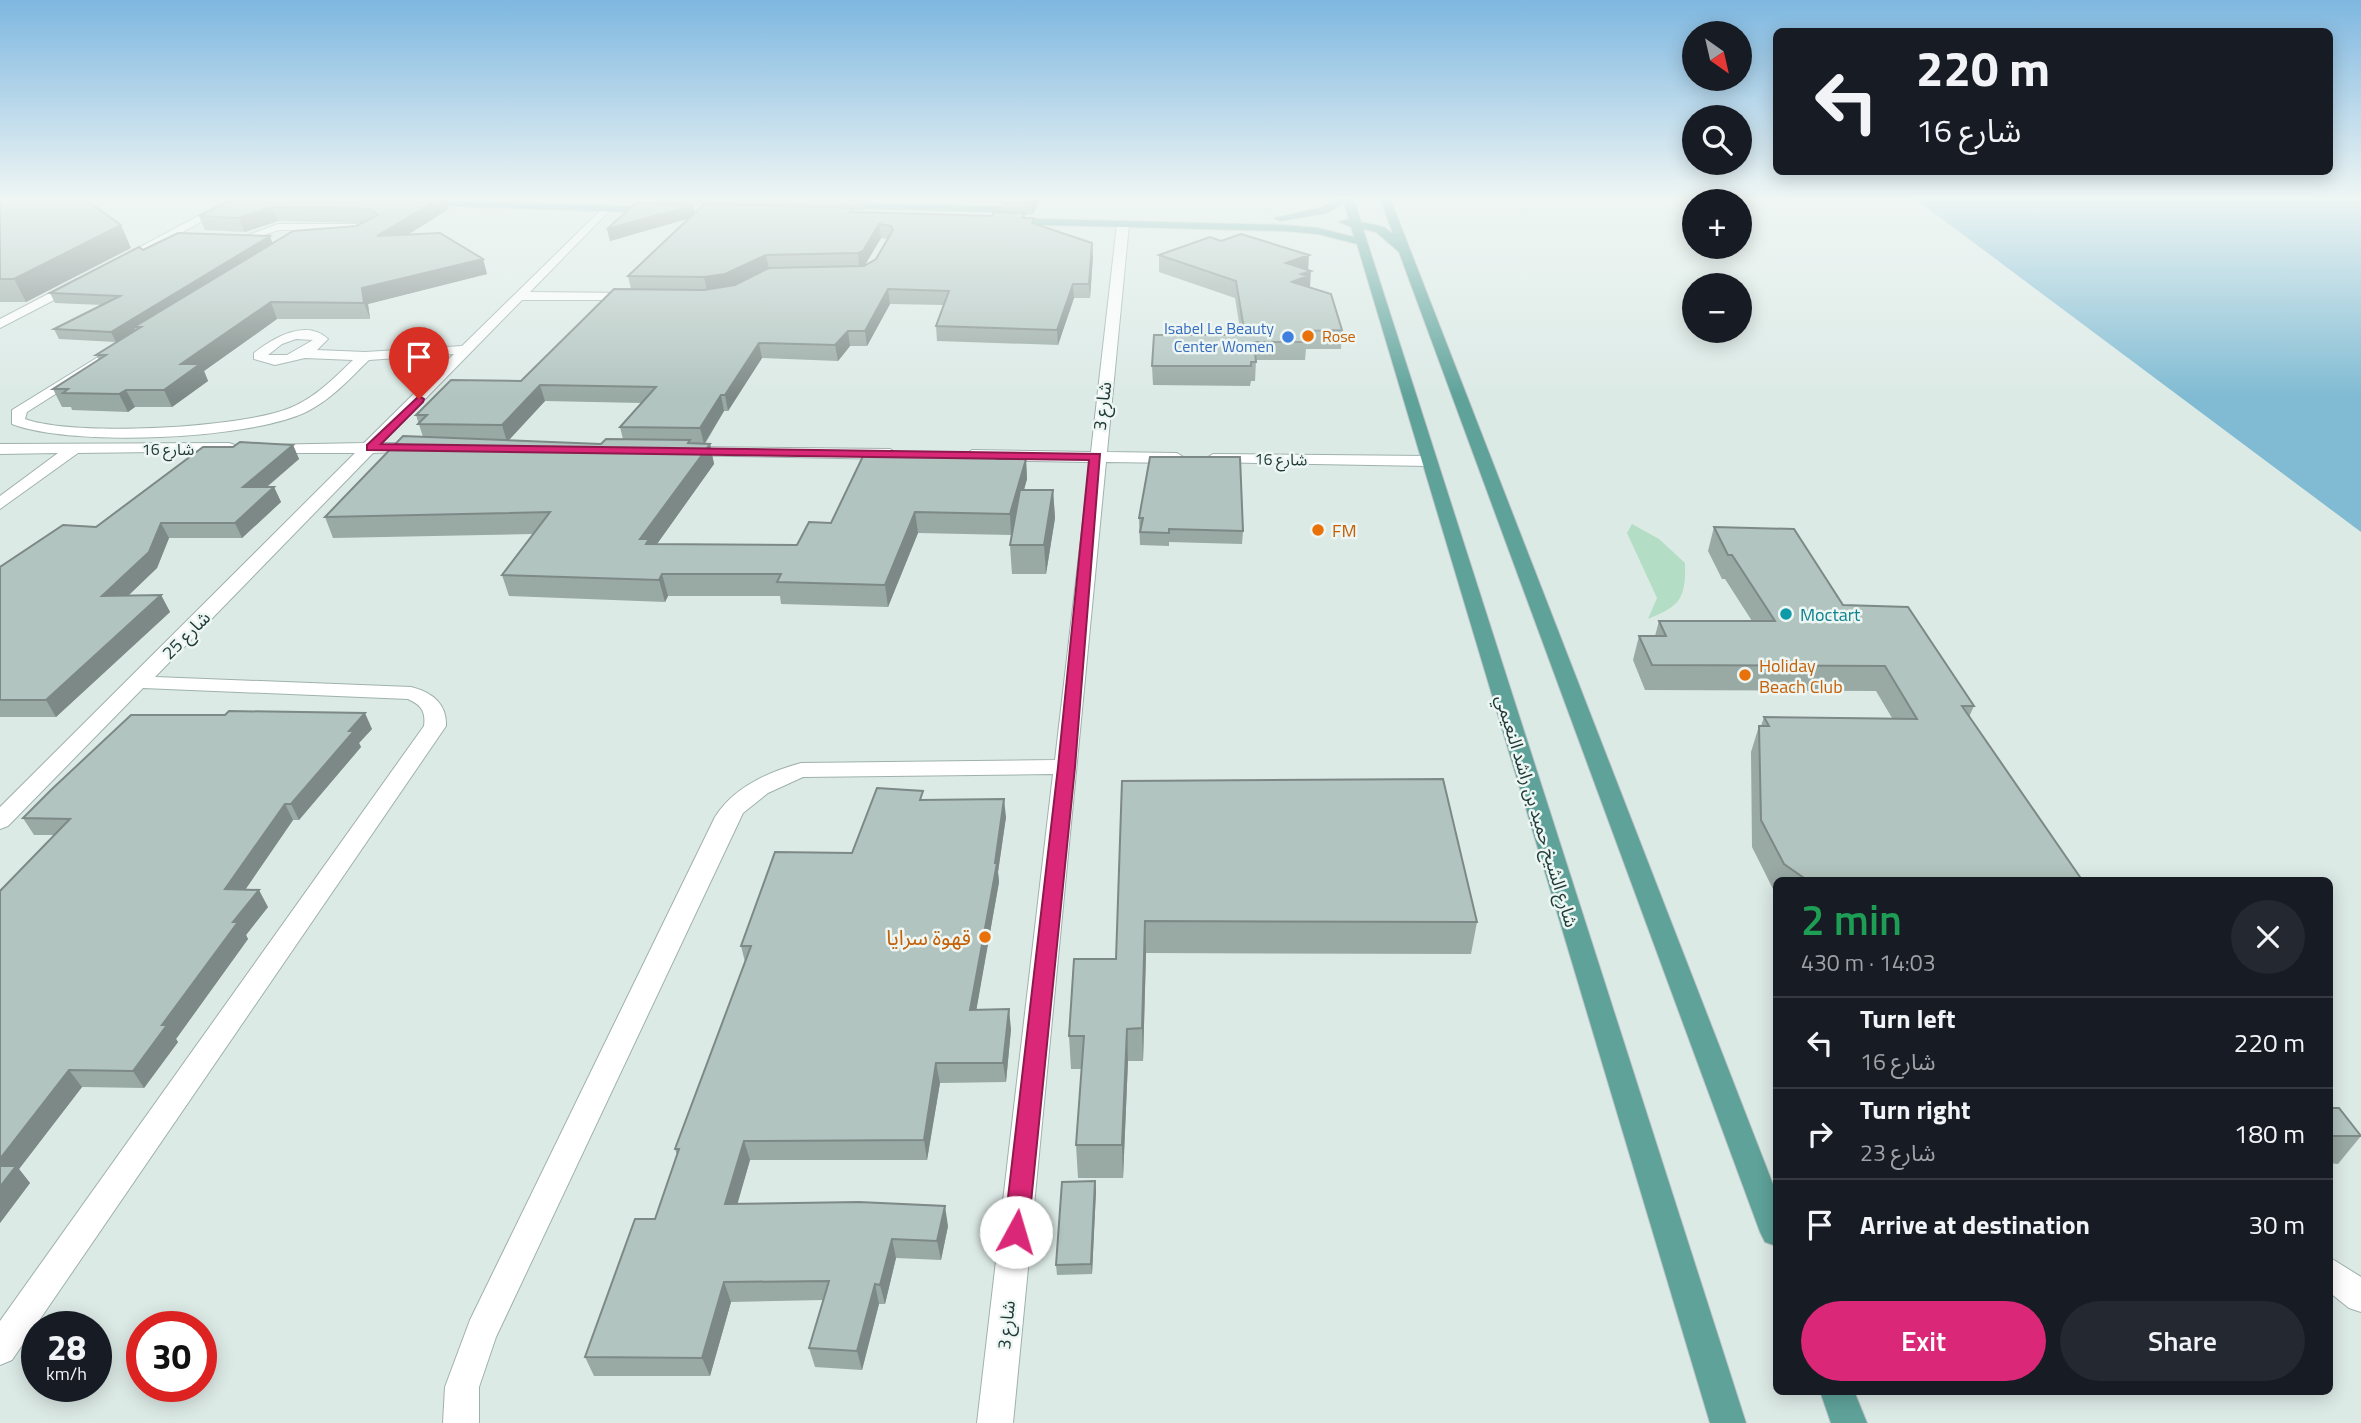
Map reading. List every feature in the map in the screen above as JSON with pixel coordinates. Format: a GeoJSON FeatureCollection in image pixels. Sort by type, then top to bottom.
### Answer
{"type":"FeatureCollection","features":[{"type":"Feature","properties":{"kind":"main road","name":"شارع الشيخ حميد بن راشد النعيمي"},"geometry":{"type":"LineString","coordinates":[[1369,264],[1728,1423]]}},
{"type":"Feature","properties":{"kind":"main road"},"geometry":{"type":"LineString","coordinates":[[1409,264],[1773,1224]]}},
{"type":"Feature","properties":{"kind":"main road"},"geometry":{"type":"LineString","coordinates":[[1838,1395],[1849,1423]]}},
{"type":"Feature","properties":{"kind":"street","name":"شارع 25"},"geometry":{"type":"LineString","coordinates":[[0,821],[371,448],[548,264]]}},
{"type":"Feature","properties":{"kind":"street","name":"شارع 3"},"geometry":{"type":"LineString","coordinates":[[995,1423],[1067,767],[1096,457],[1118,264]]}},
{"type":"Feature","properties":{"kind":"street"},"geometry":{"type":"LineString","coordinates":[[0,324],[87,278]]}},
{"type":"Feature","properties":{"kind":"street"},"geometry":{"type":"LineString","coordinates":[[520,296],[653,298]]}},
{"type":"Feature","properties":{"kind":"street"},"geometry":{"type":"LineString","coordinates":[[0,314],[16,316]]}},
{"type":"Feature","properties":{"kind":"street"},"geometry":{"type":"LineString","coordinates":[[319,343],[320,336],[295,335],[277,341],[259,356],[275,361],[303,354],[365,356],[424,350],[466,350]]}},
{"type":"Feature","properties":{"kind":"street"},"geometry":{"type":"LineString","coordinates":[[303,354],[319,343],[392,345],[424,350]]}},
{"type":"Feature","properties":{"kind":"street"},"geometry":{"type":"LineString","coordinates":[[110,354],[20,410],[17,421],[31,428],[44,429],[180,430],[237,427],[285,415],[316,401],[365,356]]}},
{"type":"Feature","properties":{"kind":"street","name":"شارع 16"},"geometry":{"type":"LineString","coordinates":[[0,449],[441,449]]}},
{"type":"Feature","properties":{"kind":"street"},"geometry":{"type":"LineString","coordinates":[[0,504],[74,449]]}},
{"type":"Feature","properties":{"kind":"street"},"geometry":{"type":"LineString","coordinates":[[664,452],[901,454]]}},
{"type":"Feature","properties":{"kind":"street","name":"شارع 16"},"geometry":{"type":"LineString","coordinates":[[957,455],[1428,461]]}},
{"type":"Feature","properties":{"kind":"street"},"geometry":{"type":"LineString","coordinates":[[0,1349],[435,726],[436,715],[432,705],[411,693],[139,682]]}},
{"type":"Feature","properties":{"kind":"street"},"geometry":{"type":"LineString","coordinates":[[461,1423],[459,1412],[465,1371],[482,1331],[727,817],[744,796],[770,780],[801,770],[1067,767]]}},
{"type":"Feature","properties":{"kind":"street"},"geometry":{"type":"LineString","coordinates":[[2333,1275],[2361,1297]]}},
{"type":"Feature","properties":{"kind":"green space"},"geometry":{"type":"Polygon","coordinates":[[[1632,524],[1659,539],[1685,563],[1684,585],[1679,600],[1667,610],[1648,619],[1657,598],[1627,533],[1632,524]]]}},
{"type":"Feature","properties":{"kind":"water"},"geometry":{"type":"Polygon","coordinates":[[[2003,264],[2361,264],[2361,532],[2003,264]]]}},
{"type":"Feature","properties":{"kind":"building"},"geometry":{"type":"Polygon","coordinates":[[[0,264],[43,264],[14,279],[0,279],[0,264]]]}},
{"type":"Feature","properties":{"kind":"building"},"geometry":{"type":"Polygon","coordinates":[[[105,264],[223,264],[111,332],[54,329],[120,296],[50,293],[105,264]]]}},
{"type":"Feature","properties":{"kind":"building"},"geometry":{"type":"Polygon","coordinates":[[[238,264],[460,264],[362,288],[364,303],[271,302],[181,364],[200,364],[164,390],[126,390],[119,394],[63,393],[68,389],[53,389],[106,355],[96,355],[141,327],[134,327],[238,264]]]}},
{"type":"Feature","properties":{"kind":"building"},"geometry":{"type":"Polygon","coordinates":[[[640,264],[746,264],[725,274],[704,277],[628,276],[640,264]]]}},
{"type":"Feature","properties":{"kind":"building"},"geometry":{"type":"Polygon","coordinates":[[[1090,264],[1089,284],[1073,284],[1057,330],[936,326],[949,291],[888,289],[865,331],[848,331],[835,345],[759,343],[700,428],[620,427],[656,387],[540,385],[502,425],[418,424],[427,415],[416,415],[451,380],[521,381],[614,289],[704,290],[735,285],[769,268],[1090,264]]]}},
{"type":"Feature","properties":{"kind":"building"},"geometry":{"type":"Polygon","coordinates":[[[1187,264],[1290,264],[1311,271],[1301,274],[1307,276],[1292,282],[1331,294],[1342,330],[1305,331],[1306,342],[1254,342],[1256,362],[1251,362],[1251,366],[1152,366],[1154,335],[1245,335],[1236,281],[1187,264]]]}},
{"type":"Feature","properties":{"kind":"building"},"geometry":{"type":"Polygon","coordinates":[[[403,436],[601,444],[606,439],[690,440],[688,443],[710,444],[640,539],[649,539],[646,544],[797,545],[809,522],[831,523],[865,452],[999,454],[997,459],[1026,459],[1010,514],[915,512],[885,585],[777,582],[781,574],[662,574],[659,580],[502,575],[550,512],[325,517],[403,436]]]}},
{"type":"Feature","properties":{"kind":"building"},"geometry":{"type":"Polygon","coordinates":[[[240,442],[293,445],[243,487],[274,487],[235,523],[161,523],[149,552],[102,596],[161,595],[46,700],[0,700],[0,567],[63,525],[96,527],[203,447],[233,447],[240,442]]]}},
{"type":"Feature","properties":{"kind":"building"},"geometry":{"type":"Polygon","coordinates":[[[1150,457],[1240,457],[1243,531],[1169,529],[1169,533],[1140,532],[1143,518],[1139,518],[1150,457]]]}},
{"type":"Feature","properties":{"kind":"building"},"geometry":{"type":"Polygon","coordinates":[[[1020,490],[1053,490],[1044,545],[1010,545],[1020,490]]]}},
{"type":"Feature","properties":{"kind":"building"},"geometry":{"type":"Polygon","coordinates":[[[1714,527],[1794,529],[1843,605],[1908,607],[1974,706],[1962,706],[2080,877],[1803,877],[1784,864],[1761,820],[1759,726],[1769,726],[1764,717],[1917,719],[1885,666],[1652,665],[1639,636],[1666,636],[1659,621],[1775,621],[1732,555],[1728,555],[1714,527]]]}},
{"type":"Feature","properties":{"kind":"building"},"geometry":{"type":"Polygon","coordinates":[[[229,711],[365,713],[349,731],[354,731],[291,804],[285,804],[225,889],[259,890],[233,922],[238,922],[162,1025],[167,1025],[133,1071],[69,1070],[0,1159],[0,891],[70,819],[23,818],[131,715],[225,715],[229,711]]]}},
{"type":"Feature","properties":{"kind":"building"},"geometry":{"type":"Polygon","coordinates":[[[1443,779],[1477,922],[1145,921],[1142,1028],[1127,1029],[1122,1145],[1076,1145],[1084,1036],[1069,1036],[1074,959],[1116,959],[1122,781],[1443,779]]]}},
{"type":"Feature","properties":{"kind":"building"},"geometry":{"type":"Polygon","coordinates":[[[877,788],[923,791],[920,800],[1004,799],[997,863],[970,1010],[1009,1009],[1003,1063],[936,1063],[924,1140],[744,1141],[725,1204],[859,1202],[945,1206],[937,1241],[892,1239],[880,1285],[875,1284],[857,1351],[809,1348],[829,1281],[724,1282],[702,1358],[585,1357],[635,1219],[655,1219],[679,1149],[675,1149],[751,946],[741,946],[775,852],[852,853],[877,788]]]}},
{"type":"Feature","properties":{"kind":"building"},"geometry":{"type":"Polygon","coordinates":[[[2333,1108],[2339,1108],[2361,1136],[2333,1136],[2333,1108]]]}},
{"type":"Feature","properties":{"kind":"building"},"geometry":{"type":"Polygon","coordinates":[[[0,1166],[16,1166],[0,1187],[0,1166]]]}},
{"type":"Feature","properties":{"kind":"building"},"geometry":{"type":"Polygon","coordinates":[[[1095,1181],[1091,1264],[1056,1265],[1062,1182],[1095,1181]]]}},
{"type":"Feature","properties":{"kind":"place","name":"Rose"},"geometry":{"type":"Point","coordinates":[1308,336]}},
{"type":"Feature","properties":{"kind":"place","name":"Isabel Le Beauty Center Women"},"geometry":{"type":"Point","coordinates":[1288,337]}},
{"type":"Feature","properties":{"kind":"place","name":"FM"},"geometry":{"type":"Point","coordinates":[1318,530]}},
{"type":"Feature","properties":{"kind":"place","name":"Moctart"},"geometry":{"type":"Point","coordinates":[1786,614]}},
{"type":"Feature","properties":{"kind":"place","name":"Holiday Beach Club"},"geometry":{"type":"Point","coordinates":[1745,675]}},
{"type":"Feature","properties":{"kind":"place","name":"قهوة سرايا"},"geometry":{"type":"Point","coordinates":[985,937]}},
{"type":"Feature","properties":{"kind":"route"},"geometry":{"type":"LineString","coordinates":[[419,399],[371,448],[1096,457],[1067,767],[1016,1232]]}}]}
